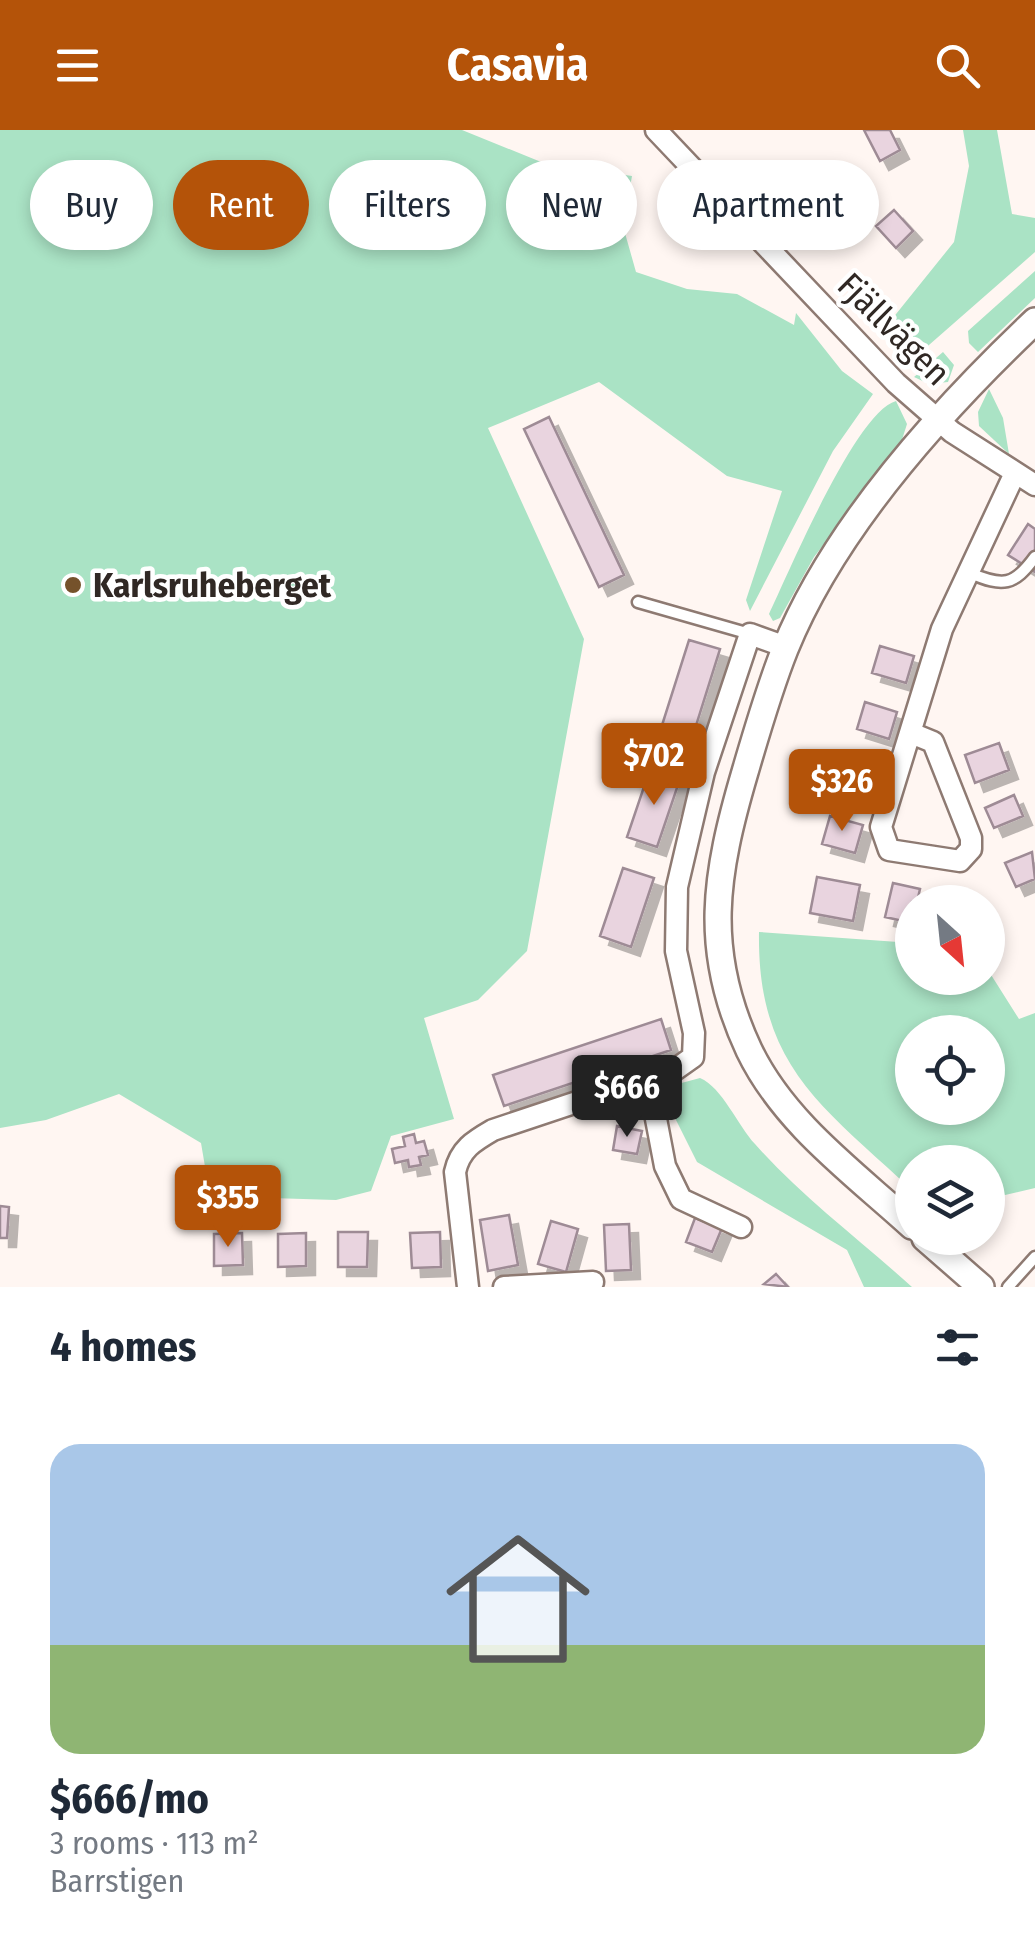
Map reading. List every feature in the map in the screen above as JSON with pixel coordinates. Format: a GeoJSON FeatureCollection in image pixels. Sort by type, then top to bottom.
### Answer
{"type":"FeatureCollection","features":[{"type":"Feature","properties":{"kind":"street","name":"Fjällvägen"},"geometry":{"type":"LineString","coordinates":[[656,130],[896,383],[937,420],[821,578],[786,647],[719,868],[715,925],[734,1016],[770,1085],[793,1116],[895,1210]]}},
{"type":"Feature","properties":{"kind":"street"},"geometry":{"type":"LineString","coordinates":[[1035,320],[937,420],[1035,485]]}},
{"type":"Feature","properties":{"kind":"street"},"geometry":{"type":"LineString","coordinates":[[910,732],[933,742],[971,838],[971,849],[960,861],[889,850],[881,827],[910,732],[942,629],[1014,473]]}},
{"type":"Feature","properties":{"kind":"street"},"geometry":{"type":"LineString","coordinates":[[468,1287],[455,1172],[458,1158],[471,1143],[494,1130],[684,1064],[696,1047],[676,952],[676,887],[704,772],[750,634],[786,647]]}},
{"type":"Feature","properties":{"kind":"street"},"geometry":{"type":"LineString","coordinates":[[648,1078],[665,1166],[680,1199],[741,1227]]}},
{"type":"Feature","properties":{"kind":"street"},"geometry":{"type":"LineString","coordinates":[[944,1255],[981,1287]]}},
{"type":"Feature","properties":{"kind":"street"},"geometry":{"type":"LineString","coordinates":[[504,1287],[593,1282]]}},
{"type":"Feature","properties":{"kind":"lane"},"geometry":{"type":"LineString","coordinates":[[970,574],[1006,585],[1017,581],[1035,556]]}},
{"type":"Feature","properties":{"kind":"lane"},"geometry":{"type":"LineString","coordinates":[[638,602],[750,634]]}},
{"type":"Feature","properties":{"kind":"lane"},"geometry":{"type":"LineString","coordinates":[[1008,1287],[1035,1257]]}},
{"type":"Feature","properties":{"kind":"green space"},"geometry":{"type":"Polygon","coordinates":[[[0,130],[462,130],[536,160],[506,160],[506,250],[630,250],[636,272],[687,289],[737,294],[794,325],[796,313],[842,371],[873,394],[833,451],[750,611],[746,600],[782,491],[727,476],[599,382],[488,428],[584,639],[527,951],[478,1000],[424,1018],[454,1119],[391,1136],[371,1191],[336,1200],[210,1196],[201,1143],[119,1094],[46,1120],[0,1128],[0,130]]]}},
{"type":"Feature","properties":{"kind":"green space"},"geometry":{"type":"Polygon","coordinates":[[[963,130],[997,130],[1012,214],[1035,218],[1035,252],[913,359],[905,361],[896,356],[884,329],[954,242],[969,166],[963,130]]]}},
{"type":"Feature","properties":{"kind":"green space"},"geometry":{"type":"Polygon","coordinates":[[[1035,271],[1035,298],[978,352],[969,343],[968,331],[1035,271]]]}},
{"type":"Feature","properties":{"kind":"green space"},"geometry":{"type":"Polygon","coordinates":[[[943,352],[954,365],[948,382],[929,384],[914,377],[943,352]]]}},
{"type":"Feature","properties":{"kind":"green space"},"geometry":{"type":"Polygon","coordinates":[[[989,389],[1003,418],[1009,454],[979,426],[978,412],[989,389]]]}},
{"type":"Feature","properties":{"kind":"green space"},"geometry":{"type":"Polygon","coordinates":[[[896,401],[907,424],[900,446],[814,557],[780,618],[773,621],[769,614],[844,462],[862,433],[896,401]]]}},
{"type":"Feature","properties":{"kind":"green space"},"geometry":{"type":"Polygon","coordinates":[[[759,932],[895,942],[895,995],[1004,995],[1019,1019],[1035,1013],[1035,1188],[1005,1195],[1005,1145],[895,1145],[895,1174],[801,1080],[769,1017],[761,978],[759,932]]]}},
{"type":"Feature","properties":{"kind":"green space"},"geometry":{"type":"Polygon","coordinates":[[[700,1078],[715,1090],[773,1163],[912,1287],[864,1287],[847,1250],[697,1162],[664,1096],[674,1085],[700,1078]]]}},
{"type":"Feature","properties":{"kind":"building"},"geometry":{"type":"Polygon","coordinates":[[[864,130],[890,130],[900,150],[880,161],[864,130]]]}},
{"type":"Feature","properties":{"kind":"building"},"geometry":{"type":"Polygon","coordinates":[[[894,210],[913,231],[896,248],[879,229],[879,223],[894,210]]]}},
{"type":"Feature","properties":{"kind":"building"},"geometry":{"type":"Polygon","coordinates":[[[549,417],[624,575],[599,587],[524,429],[549,417]]]}},
{"type":"Feature","properties":{"kind":"building"},"geometry":{"type":"Polygon","coordinates":[[[1028,524],[1035,529],[1035,572],[1008,555],[1028,524]]]}},
{"type":"Feature","properties":{"kind":"building"},"geometry":{"type":"Polygon","coordinates":[[[689,640],[720,649],[688,751],[657,741],[689,640]]]}},
{"type":"Feature","properties":{"kind":"building"},"geometry":{"type":"Polygon","coordinates":[[[880,646],[914,656],[906,683],[872,673],[880,646]]]}},
{"type":"Feature","properties":{"kind":"building"},"geometry":{"type":"Polygon","coordinates":[[[865,702],[897,712],[889,739],[857,729],[865,702]]]}},
{"type":"Feature","properties":{"kind":"building"},"geometry":{"type":"Polygon","coordinates":[[[999,743],[1009,770],[975,783],[965,755],[999,743]]]}},
{"type":"Feature","properties":{"kind":"building"},"geometry":{"type":"Polygon","coordinates":[[[851,756],[882,767],[873,792],[843,782],[851,756]]]}},
{"type":"Feature","properties":{"kind":"building"},"geometry":{"type":"Polygon","coordinates":[[[650,769],[680,779],[657,847],[627,837],[650,769]]]}},
{"type":"Feature","properties":{"kind":"building"},"geometry":{"type":"Polygon","coordinates":[[[1014,795],[1023,816],[994,828],[985,808],[1014,795]]]}},
{"type":"Feature","properties":{"kind":"building"},"geometry":{"type":"Polygon","coordinates":[[[830,816],[863,825],[855,853],[822,844],[830,816]]]}},
{"type":"Feature","properties":{"kind":"building"},"geometry":{"type":"Polygon","coordinates":[[[1032,852],[1035,879],[1016,887],[1005,863],[1032,852]]]}},
{"type":"Feature","properties":{"kind":"building"},"geometry":{"type":"Polygon","coordinates":[[[623,868],[654,878],[631,947],[600,936],[623,868]]]}},
{"type":"Feature","properties":{"kind":"building"},"geometry":{"type":"Polygon","coordinates":[[[817,877],[860,885],[853,921],[810,913],[817,877]]]}},
{"type":"Feature","properties":{"kind":"building"},"geometry":{"type":"Polygon","coordinates":[[[893,883],[902,885],[895,885],[895,919],[885,917],[893,883]]]}},
{"type":"Feature","properties":{"kind":"building"},"geometry":{"type":"Polygon","coordinates":[[[661,1019],[671,1050],[504,1106],[493,1075],[661,1019]]]}},
{"type":"Feature","properties":{"kind":"building"},"geometry":{"type":"Polygon","coordinates":[[[617,1126],[642,1131],[637,1154],[613,1150],[617,1126]]]}},
{"type":"Feature","properties":{"kind":"building"},"geometry":{"type":"Polygon","coordinates":[[[414,1134],[416,1143],[424,1141],[428,1155],[419,1157],[421,1165],[409,1167],[408,1160],[395,1163],[392,1149],[405,1146],[403,1137],[414,1134]]]}},
{"type":"Feature","properties":{"kind":"building"},"geometry":{"type":"Polygon","coordinates":[[[0,1206],[9,1207],[7,1238],[0,1238],[0,1206]]]}},
{"type":"Feature","properties":{"kind":"building"},"geometry":{"type":"Polygon","coordinates":[[[509,1215],[518,1265],[488,1271],[480,1220],[509,1215]]]}},
{"type":"Feature","properties":{"kind":"building"},"geometry":{"type":"Polygon","coordinates":[[[695,1218],[722,1228],[712,1252],[686,1242],[695,1218]]]}},
{"type":"Feature","properties":{"kind":"building"},"geometry":{"type":"Polygon","coordinates":[[[551,1221],[578,1229],[566,1272],[538,1264],[551,1221]]]}},
{"type":"Feature","properties":{"kind":"building"},"geometry":{"type":"Polygon","coordinates":[[[629,1224],[631,1270],[606,1271],[604,1225],[629,1224]]]}},
{"type":"Feature","properties":{"kind":"building"},"geometry":{"type":"Polygon","coordinates":[[[338,1232],[368,1232],[367,1267],[338,1267],[338,1232]]]}},
{"type":"Feature","properties":{"kind":"building"},"geometry":{"type":"Polygon","coordinates":[[[440,1232],[441,1267],[412,1268],[410,1233],[440,1232]]]}},
{"type":"Feature","properties":{"kind":"building"},"geometry":{"type":"Polygon","coordinates":[[[242,1233],[243,1265],[214,1266],[214,1234],[242,1233]]]}},
{"type":"Feature","properties":{"kind":"building"},"geometry":{"type":"Polygon","coordinates":[[[306,1233],[306,1266],[278,1267],[278,1234],[306,1233]]]}},
{"type":"Feature","properties":{"kind":"building"},"geometry":{"type":"Polygon","coordinates":[[[776,1274],[788,1287],[764,1284],[776,1274]]]}},
{"type":"Feature","properties":{"kind":"place","name":"Karlsruheberget"},"geometry":{"type":"Point","coordinates":[73,585]}}]}
